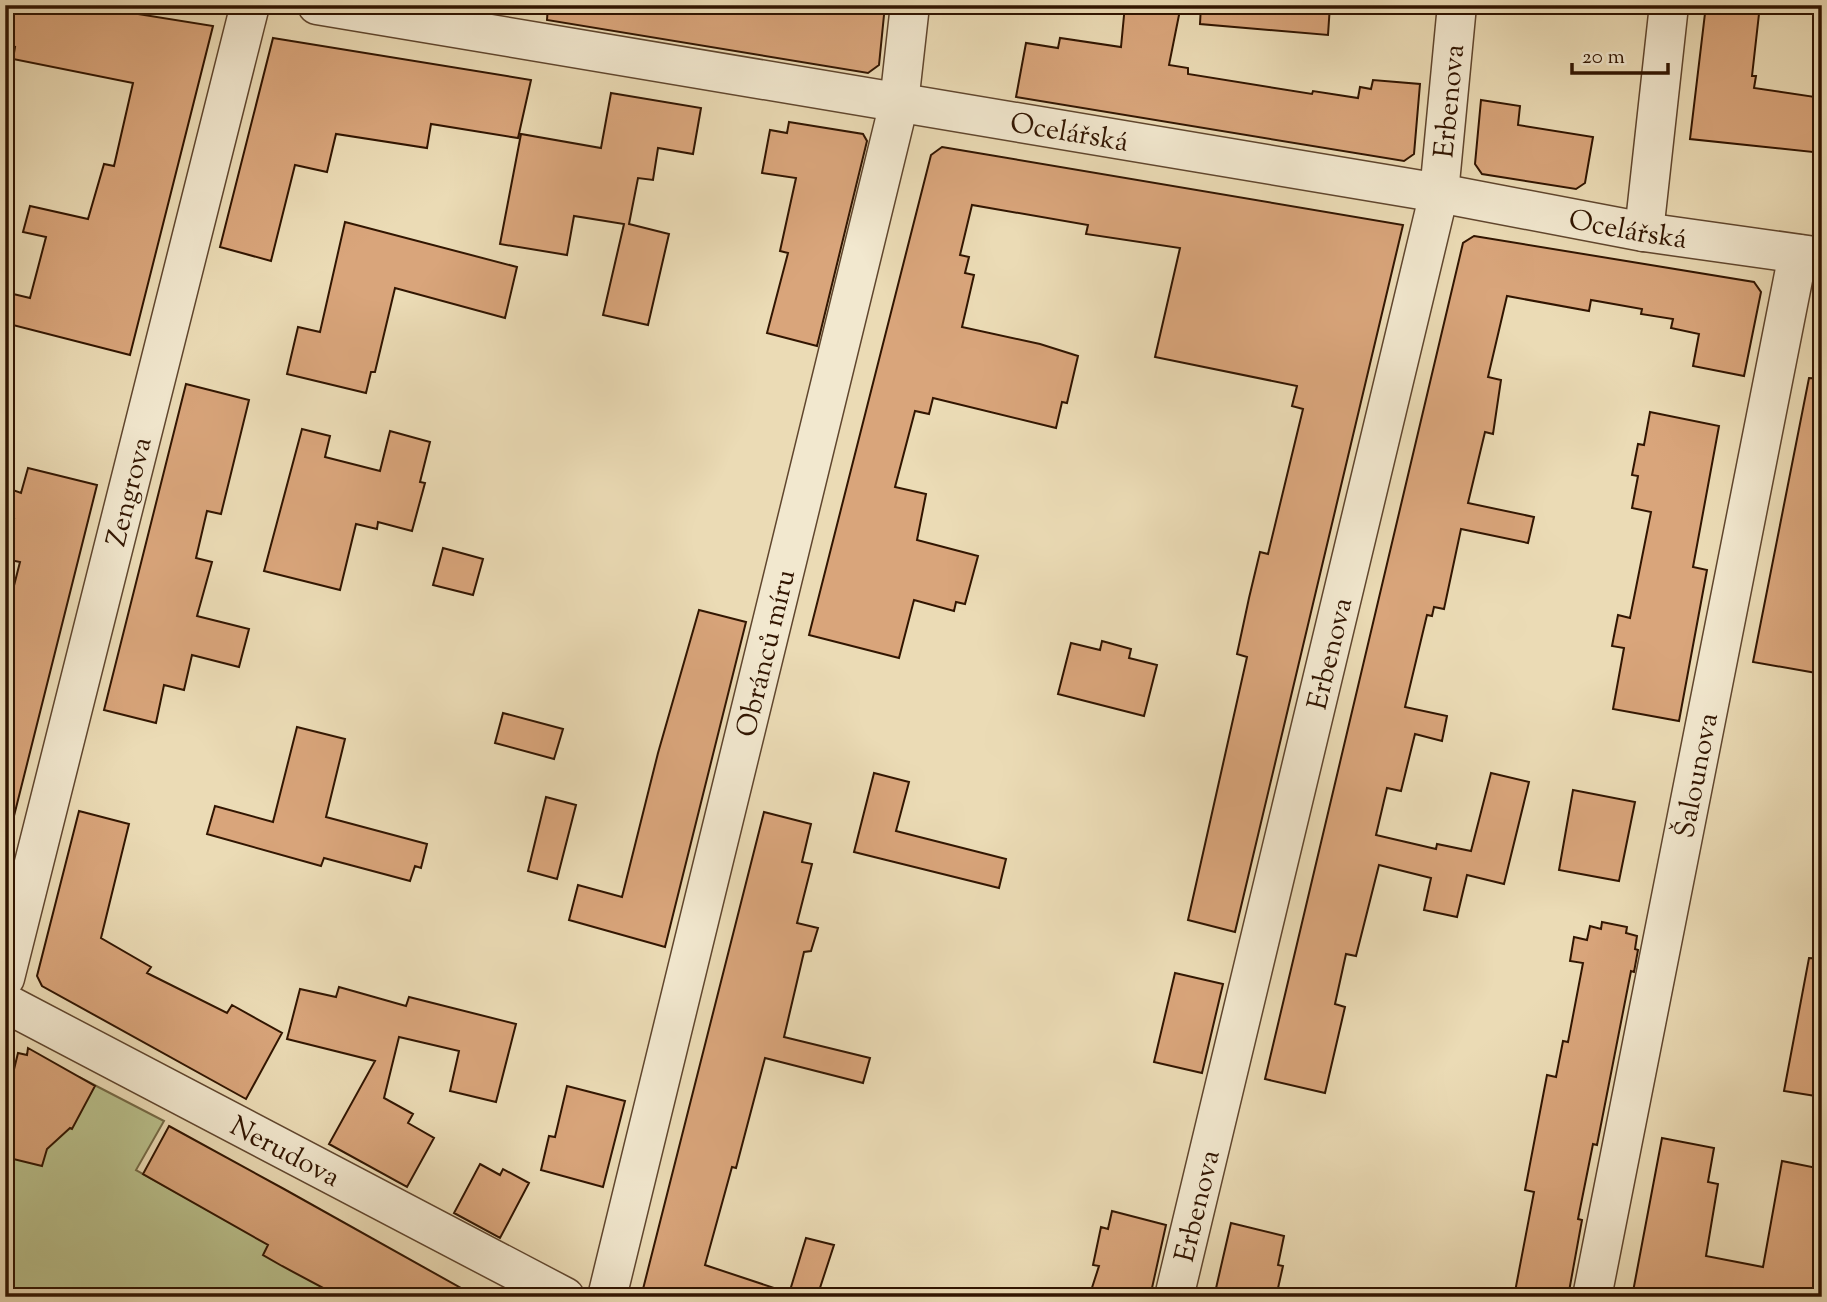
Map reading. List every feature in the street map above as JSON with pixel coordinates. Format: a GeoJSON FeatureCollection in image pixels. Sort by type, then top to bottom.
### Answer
{"type":"FeatureCollection","features":[{"type":"Feature","properties":{"kind":"street","name":"Zengrova"},"geometry":{"type":"LineString","coordinates":[[5,978],[250,5]]}},
{"type":"Feature","properties":{"kind":"street","name":"Ocelářská"},"geometry":{"type":"LineString","coordinates":[[317,5],[1439,193],[1644,232],[1810,256]]}},
{"type":"Feature","properties":{"kind":"street","name":"Obránců míru"},"geometry":{"type":"LineString","coordinates":[[607,1297],[899,103],[909,5]]}},
{"type":"Feature","properties":{"kind":"street","name":"Erbenova"},"geometry":{"type":"LineString","coordinates":[[1174,1297],[1439,193],[1457,5]]}},
{"type":"Feature","properties":{"kind":"street"},"geometry":{"type":"LineString","coordinates":[[1644,232],[1669,5]]}},
{"type":"Feature","properties":{"kind":"street","name":"Šalounova"},"geometry":{"type":"LineString","coordinates":[[1592,1297],[1810,256]]}},
{"type":"Feature","properties":{"kind":"street","name":"Nerudova"},"geometry":{"type":"LineString","coordinates":[[5,1003],[565,1297]]}},
{"type":"Feature","properties":{"kind":"green space"},"geometry":{"type":"Polygon","coordinates":[[[79,1077],[164,1121],[136,1170],[363,1297],[5,1297],[5,1155],[59,1120],[79,1077]]]}},
{"type":"Feature","properties":{"kind":"building"},"geometry":{"type":"Polygon","coordinates":[[[5,5],[82,5],[213,26],[130,355],[5,323],[5,292],[30,298],[46,237],[23,232],[30,206],[88,219],[104,164],[114,166],[133,83],[13,59],[15,47],[5,46],[5,5]]]}},
{"type":"Feature","properties":{"kind":"building"},"geometry":{"type":"Polygon","coordinates":[[[548,5],[885,5],[879,65],[868,73],[547,20],[548,5]]]}},
{"type":"Feature","properties":{"kind":"building"},"geometry":{"type":"Polygon","coordinates":[[[1125,5],[1181,5],[1169,65],[1188,68],[1188,74],[1312,94],[1313,91],[1358,98],[1360,87],[1371,89],[1373,80],[1420,84],[1414,154],[1404,161],[1016,97],[1026,43],[1058,48],[1060,38],[1121,47],[1125,5]]]}},
{"type":"Feature","properties":{"kind":"building"},"geometry":{"type":"Polygon","coordinates":[[[1201,5],[1330,5],[1328,35],[1200,24],[1201,5]]]}},
{"type":"Feature","properties":{"kind":"building"},"geometry":{"type":"Polygon","coordinates":[[[1706,5],[1760,5],[1752,76],[1756,76],[1754,88],[1822,98],[1822,153],[1690,139],[1706,5]]]}},
{"type":"Feature","properties":{"kind":"building"},"geometry":{"type":"Polygon","coordinates":[[[273,38],[531,80],[518,138],[431,124],[427,148],[336,134],[327,172],[295,165],[271,261],[220,247],[273,38]]]}},
{"type":"Feature","properties":{"kind":"building"},"geometry":{"type":"Polygon","coordinates":[[[611,93],[701,108],[693,154],[658,148],[653,180],[638,178],[629,224],[669,234],[648,325],[603,315],[624,224],[574,216],[567,255],[500,244],[521,134],[601,148],[611,93]]]}},
{"type":"Feature","properties":{"kind":"building"},"geometry":{"type":"Polygon","coordinates":[[[1481,100],[1520,106],[1518,125],[1593,137],[1585,183],[1576,189],[1482,174],[1475,164],[1481,100]]]}},
{"type":"Feature","properties":{"kind":"building"},"geometry":{"type":"Polygon","coordinates":[[[789,122],[863,134],[867,141],[817,346],[767,333],[788,253],[780,251],[796,178],[762,173],[770,130],[787,133],[789,122]]]}},
{"type":"Feature","properties":{"kind":"building"},"geometry":{"type":"Polygon","coordinates":[[[942,147],[1403,225],[1235,932],[1188,920],[1247,657],[1237,654],[1249,598],[1260,552],[1268,554],[1303,409],[1292,406],[1297,386],[1155,357],[1180,248],[1086,234],[1088,225],[972,205],[960,255],[969,257],[965,273],[974,275],[962,327],[1040,344],[1078,356],[1067,403],[1062,402],[1056,428],[933,398],[929,414],[915,411],[895,487],[926,494],[917,540],[978,556],[965,604],[956,602],[954,611],[914,600],[899,658],[809,635],[931,155],[942,147]]]}},
{"type":"Feature","properties":{"kind":"building"},"geometry":{"type":"Polygon","coordinates":[[[345,222],[517,267],[505,318],[395,288],[375,372],[371,372],[366,393],[287,374],[298,327],[320,332],[345,222]]]}},
{"type":"Feature","properties":{"kind":"building"},"geometry":{"type":"Polygon","coordinates":[[[1474,236],[1754,282],[1761,292],[1744,376],[1693,366],[1699,334],[1671,328],[1673,319],[1641,314],[1642,309],[1591,300],[1589,311],[1507,296],[1488,377],[1501,380],[1493,434],[1485,432],[1468,503],[1534,517],[1528,543],[1461,529],[1444,609],[1434,607],[1432,616],[1427,615],[1405,707],[1447,716],[1442,741],[1415,734],[1401,791],[1387,788],[1376,835],[1436,849],[1437,844],[1471,851],[1491,773],[1529,782],[1504,884],[1467,875],[1457,917],[1424,910],[1431,878],[1379,865],[1356,956],[1346,954],[1335,1004],[1345,1007],[1325,1093],[1265,1079],[1463,243],[1474,236]]]}},
{"type":"Feature","properties":{"kind":"building"},"geometry":{"type":"Polygon","coordinates":[[[1809,378],[1822,379],[1822,674],[1753,662],[1809,378]]]}},
{"type":"Feature","properties":{"kind":"building"},"geometry":{"type":"Polygon","coordinates":[[[186,384],[249,400],[221,514],[207,511],[196,558],[212,562],[197,616],[249,629],[239,667],[192,655],[184,690],[164,685],[156,723],[104,710],[186,384]]]}},
{"type":"Feature","properties":{"kind":"building"},"geometry":{"type":"Polygon","coordinates":[[[1650,412],[1719,426],[1693,567],[1707,570],[1679,721],[1613,709],[1624,648],[1612,646],[1618,615],[1630,618],[1651,512],[1632,508],[1638,476],[1632,475],[1638,444],[1644,445],[1650,412]]]}},
{"type":"Feature","properties":{"kind":"building"},"geometry":{"type":"Polygon","coordinates":[[[302,429],[330,436],[325,457],[380,471],[390,431],[430,442],[420,482],[425,483],[412,531],[378,522],[377,529],[356,524],[340,590],[264,571],[302,429]]]}},
{"type":"Feature","properties":{"kind":"building"},"geometry":{"type":"Polygon","coordinates":[[[28,468],[97,485],[14,816],[5,815],[5,621],[20,562],[5,559],[14,519],[6,518],[13,490],[21,493],[28,468]]]}},
{"type":"Feature","properties":{"kind":"building"},"geometry":{"type":"Polygon","coordinates":[[[443,548],[483,559],[473,595],[433,585],[443,548]]]}},
{"type":"Feature","properties":{"kind":"building"},"geometry":{"type":"Polygon","coordinates":[[[699,610],[746,622],[665,947],[569,920],[578,885],[622,897],[658,753],[699,610]]]}},
{"type":"Feature","properties":{"kind":"building"},"geometry":{"type":"Polygon","coordinates":[[[1102,641],[1131,649],[1129,658],[1157,665],[1144,716],[1058,694],[1071,643],[1100,650],[1102,641]]]}},
{"type":"Feature","properties":{"kind":"building"},"geometry":{"type":"Polygon","coordinates":[[[503,713],[563,729],[554,759],[495,743],[503,713]]]}},
{"type":"Feature","properties":{"kind":"building"},"geometry":{"type":"Polygon","coordinates":[[[297,727],[345,739],[326,817],[427,844],[421,868],[415,866],[410,881],[324,858],[321,866],[207,834],[215,806],[273,822],[297,727]]]}},
{"type":"Feature","properties":{"kind":"building"},"geometry":{"type":"Polygon","coordinates":[[[874,773],[909,782],[896,831],[1006,859],[999,888],[854,852],[874,773]]]}},
{"type":"Feature","properties":{"kind":"building"},"geometry":{"type":"Polygon","coordinates":[[[1573,790],[1635,802],[1619,881],[1559,870],[1573,790]]]}},
{"type":"Feature","properties":{"kind":"building"},"geometry":{"type":"Polygon","coordinates":[[[546,797],[576,805],[557,879],[528,871],[546,797]]]}},
{"type":"Feature","properties":{"kind":"building"},"geometry":{"type":"Polygon","coordinates":[[[79,811],[129,824],[101,938],[151,967],[147,973],[227,1013],[232,1005],[282,1033],[246,1099],[42,986],[37,976],[79,811]]]}},
{"type":"Feature","properties":{"kind":"building"},"geometry":{"type":"Polygon","coordinates":[[[764,812],[811,824],[802,862],[812,864],[797,923],[818,928],[811,951],[804,952],[784,1037],[870,1058],[863,1083],[765,1058],[736,1168],[732,1167],[705,1265],[786,1292],[785,1297],[641,1297],[764,812]]]}},
{"type":"Feature","properties":{"kind":"building"},"geometry":{"type":"Polygon","coordinates":[[[1602,922],[1627,927],[1626,933],[1637,936],[1635,949],[1638,950],[1634,972],[1631,971],[1597,1145],[1593,1144],[1578,1219],[1582,1220],[1568,1297],[1514,1297],[1534,1192],[1525,1190],[1547,1075],[1556,1077],[1563,1041],[1568,1042],[1583,963],[1570,961],[1574,937],[1587,940],[1590,926],[1601,929],[1602,922]]]}},
{"type":"Feature","properties":{"kind":"building"},"geometry":{"type":"Polygon","coordinates":[[[1809,958],[1822,959],[1822,1097],[1784,1091],[1809,958]]]}},
{"type":"Feature","properties":{"kind":"building"},"geometry":{"type":"Polygon","coordinates":[[[1175,973],[1223,984],[1202,1073],[1154,1062],[1175,973]]]}},
{"type":"Feature","properties":{"kind":"building"},"geometry":{"type":"Polygon","coordinates":[[[339,987],[406,1006],[409,997],[516,1024],[496,1102],[450,1091],[459,1051],[399,1037],[384,1098],[413,1114],[408,1123],[434,1138],[407,1187],[329,1144],[375,1061],[287,1039],[300,989],[336,997],[339,987]]]}},
{"type":"Feature","properties":{"kind":"building"},"geometry":{"type":"Polygon","coordinates":[[[28,1048],[95,1086],[72,1129],[47,1149],[42,1166],[5,1157],[5,1106],[18,1053],[27,1055],[28,1048]]]}},
{"type":"Feature","properties":{"kind":"building"},"geometry":{"type":"Polygon","coordinates":[[[567,1086],[625,1101],[603,1187],[541,1170],[549,1136],[555,1137],[567,1086]]]}},
{"type":"Feature","properties":{"kind":"building"},"geometry":{"type":"Polygon","coordinates":[[[169,1126],[477,1297],[340,1297],[282,1266],[263,1255],[268,1245],[143,1174],[169,1126]]]}},
{"type":"Feature","properties":{"kind":"building"},"geometry":{"type":"Polygon","coordinates":[[[1662,1138],[1714,1148],[1708,1182],[1718,1184],[1706,1256],[1763,1267],[1782,1161],[1822,1169],[1822,1297],[1632,1297],[1662,1138]]]}},
{"type":"Feature","properties":{"kind":"building"},"geometry":{"type":"Polygon","coordinates":[[[480,1164],[500,1175],[503,1169],[529,1183],[500,1238],[454,1213],[480,1164]]]}},
{"type":"Feature","properties":{"kind":"building"},"geometry":{"type":"Polygon","coordinates":[[[1112,1211],[1166,1225],[1150,1297],[1089,1297],[1099,1266],[1093,1265],[1101,1227],[1108,1229],[1112,1211]]]}},
{"type":"Feature","properties":{"kind":"building"},"geometry":{"type":"Polygon","coordinates":[[[1231,1223],[1284,1236],[1278,1265],[1283,1266],[1276,1297],[1214,1297],[1231,1223]]]}},
{"type":"Feature","properties":{"kind":"building"},"geometry":{"type":"Polygon","coordinates":[[[806,1238],[834,1245],[817,1297],[788,1297],[806,1238]]]}}]}
